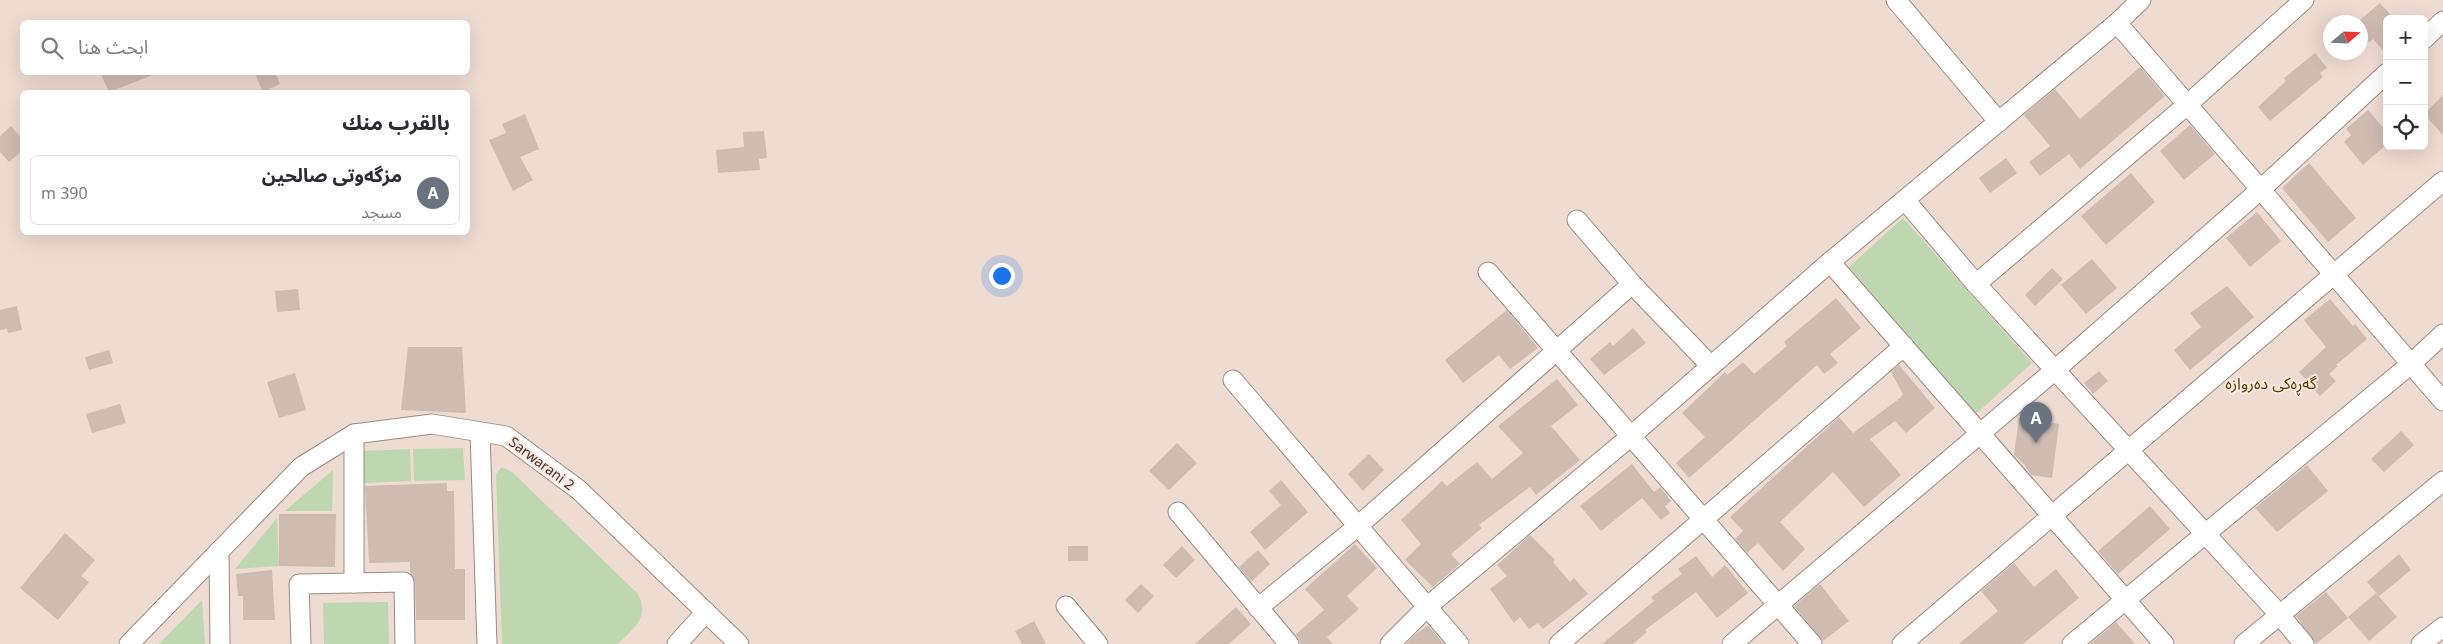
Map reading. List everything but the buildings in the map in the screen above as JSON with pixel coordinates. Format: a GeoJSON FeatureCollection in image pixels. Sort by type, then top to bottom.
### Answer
{"type":"FeatureCollection","features":[{"type":"Feature","properties":{"kind":"street"},"geometry":{"type":"LineString","coordinates":[[1896,0],[1999,122]]}},
{"type":"Feature","properties":{"kind":"street"},"geometry":{"type":"LineString","coordinates":[[1390,644],[1427,607],[1631,436],[1830,262],[2117,23],[2141,0]]}},
{"type":"Feature","properties":{"kind":"street"},"geometry":{"type":"LineString","coordinates":[[1976,284],[2187,106],[2304,0]]}},
{"type":"Feature","properties":{"kind":"street"},"geometry":{"type":"LineString","coordinates":[[2428,35],[2443,22]]}},
{"type":"Feature","properties":{"kind":"street"},"geometry":{"type":"LineString","coordinates":[[2117,23],[2443,401]]}},
{"type":"Feature","properties":{"kind":"street"},"geometry":{"type":"LineString","coordinates":[[1732,644],[2054,370],[2260,190],[2383,77]]}},
{"type":"Feature","properties":{"kind":"street"},"geometry":{"type":"LineString","coordinates":[[1902,644],[2443,181]]}},
{"type":"Feature","properties":{"kind":"street"},"geometry":{"type":"LineString","coordinates":[[1905,200],[1976,284],[2279,614],[2304,644]]}},
{"type":"Feature","properties":{"kind":"street"},"geometry":{"type":"LineString","coordinates":[[1577,220],[1632,284],[1711,366]]}},
{"type":"Feature","properties":{"kind":"street"},"geometry":{"type":"LineString","coordinates":[[1830,262],[2164,644]]}},
{"type":"Feature","properties":{"kind":"street"},"geometry":{"type":"LineString","coordinates":[[1488,272],[1812,644]]}},
{"type":"Feature","properties":{"kind":"street"},"geometry":{"type":"LineString","coordinates":[[1258,608],[1358,526],[1632,284]]}},
{"type":"Feature","properties":{"kind":"street"},"geometry":{"type":"LineString","coordinates":[[2072,644],[2411,364],[2443,334]]}},
{"type":"Feature","properties":{"kind":"street"},"geometry":{"type":"LineString","coordinates":[[1559,644],[1904,346]]}},
{"type":"Feature","properties":{"kind":"street"},"geometry":{"type":"LineString","coordinates":[[1233,380],[1459,644]]}},
{"type":"Feature","properties":{"kind":"street","name":"Sarwarani 2"},"geometry":{"type":"LineString","coordinates":[[129,644],[301,467],[354,434],[432,424],[506,436],[579,490],[739,644]]}},
{"type":"Feature","properties":{"kind":"street"},"geometry":{"type":"LineString","coordinates":[[480,432],[487,644]]}},
{"type":"Feature","properties":{"kind":"street"},"geometry":{"type":"LineString","coordinates":[[354,434],[354,583]]}},
{"type":"Feature","properties":{"kind":"street"},"geometry":{"type":"LineString","coordinates":[[2244,644],[2443,481]]}},
{"type":"Feature","properties":{"kind":"street"},"geometry":{"type":"LineString","coordinates":[[1178,512],[1289,644]]}},
{"type":"Feature","properties":{"kind":"street"},"geometry":{"type":"LineString","coordinates":[[219,551],[220,644]]}},
{"type":"Feature","properties":{"kind":"street"},"geometry":{"type":"LineString","coordinates":[[301,644],[299,584],[404,582],[405,644]]}},
{"type":"Feature","properties":{"kind":"street"},"geometry":{"type":"LineString","coordinates":[[1066,606],[1098,644]]}},
{"type":"Feature","properties":{"kind":"street"},"geometry":{"type":"LineString","coordinates":[[677,644],[706,612]]}},
{"type":"Feature","properties":{"kind":"street"},"geometry":{"type":"LineString","coordinates":[[2421,644],[2443,627]]}},
{"type":"Feature","properties":{"kind":"green space"},"geometry":{"type":"Polygon","coordinates":[[[1903,218],[2032,363],[1976,414],[1849,267],[1903,218]]]}},
{"type":"Feature","properties":{"kind":"green space"},"geometry":{"type":"Polygon","coordinates":[[[463,448],[465,480],[414,481],[413,449],[463,448]]]}},
{"type":"Feature","properties":{"kind":"green space"},"geometry":{"type":"Polygon","coordinates":[[[410,449],[411,481],[362,483],[361,451],[410,449]]]}},
{"type":"Feature","properties":{"kind":"green space"},"geometry":{"type":"Polygon","coordinates":[[[502,467],[512,472],[638,594],[642,609],[641,616],[634,628],[617,644],[502,644],[496,474],[502,467]]]}},
{"type":"Feature","properties":{"kind":"green space"},"geometry":{"type":"Polygon","coordinates":[[[333,470],[332,511],[285,511],[333,470]]]}},
{"type":"Feature","properties":{"kind":"green space"},"geometry":{"type":"Polygon","coordinates":[[[277,518],[279,566],[235,569],[277,518]]]}},
{"type":"Feature","properties":{"kind":"green space"},"geometry":{"type":"Polygon","coordinates":[[[202,600],[205,644],[159,644],[202,600]]]}},
{"type":"Feature","properties":{"kind":"green space"},"geometry":{"type":"Polygon","coordinates":[[[388,602],[389,644],[324,644],[323,603],[388,602]]]}},
{"type":"Feature","properties":{"kind":"place","name":"مزگەوتی صالحین"},"geometry":{"type":"Point","coordinates":[2036,443]}},
{"type":"Feature","properties":{"kind":"district","name":"گەڕەکی دەروازە"},"geometry":{"type":"Point","coordinates":[2271,383]}}]}
